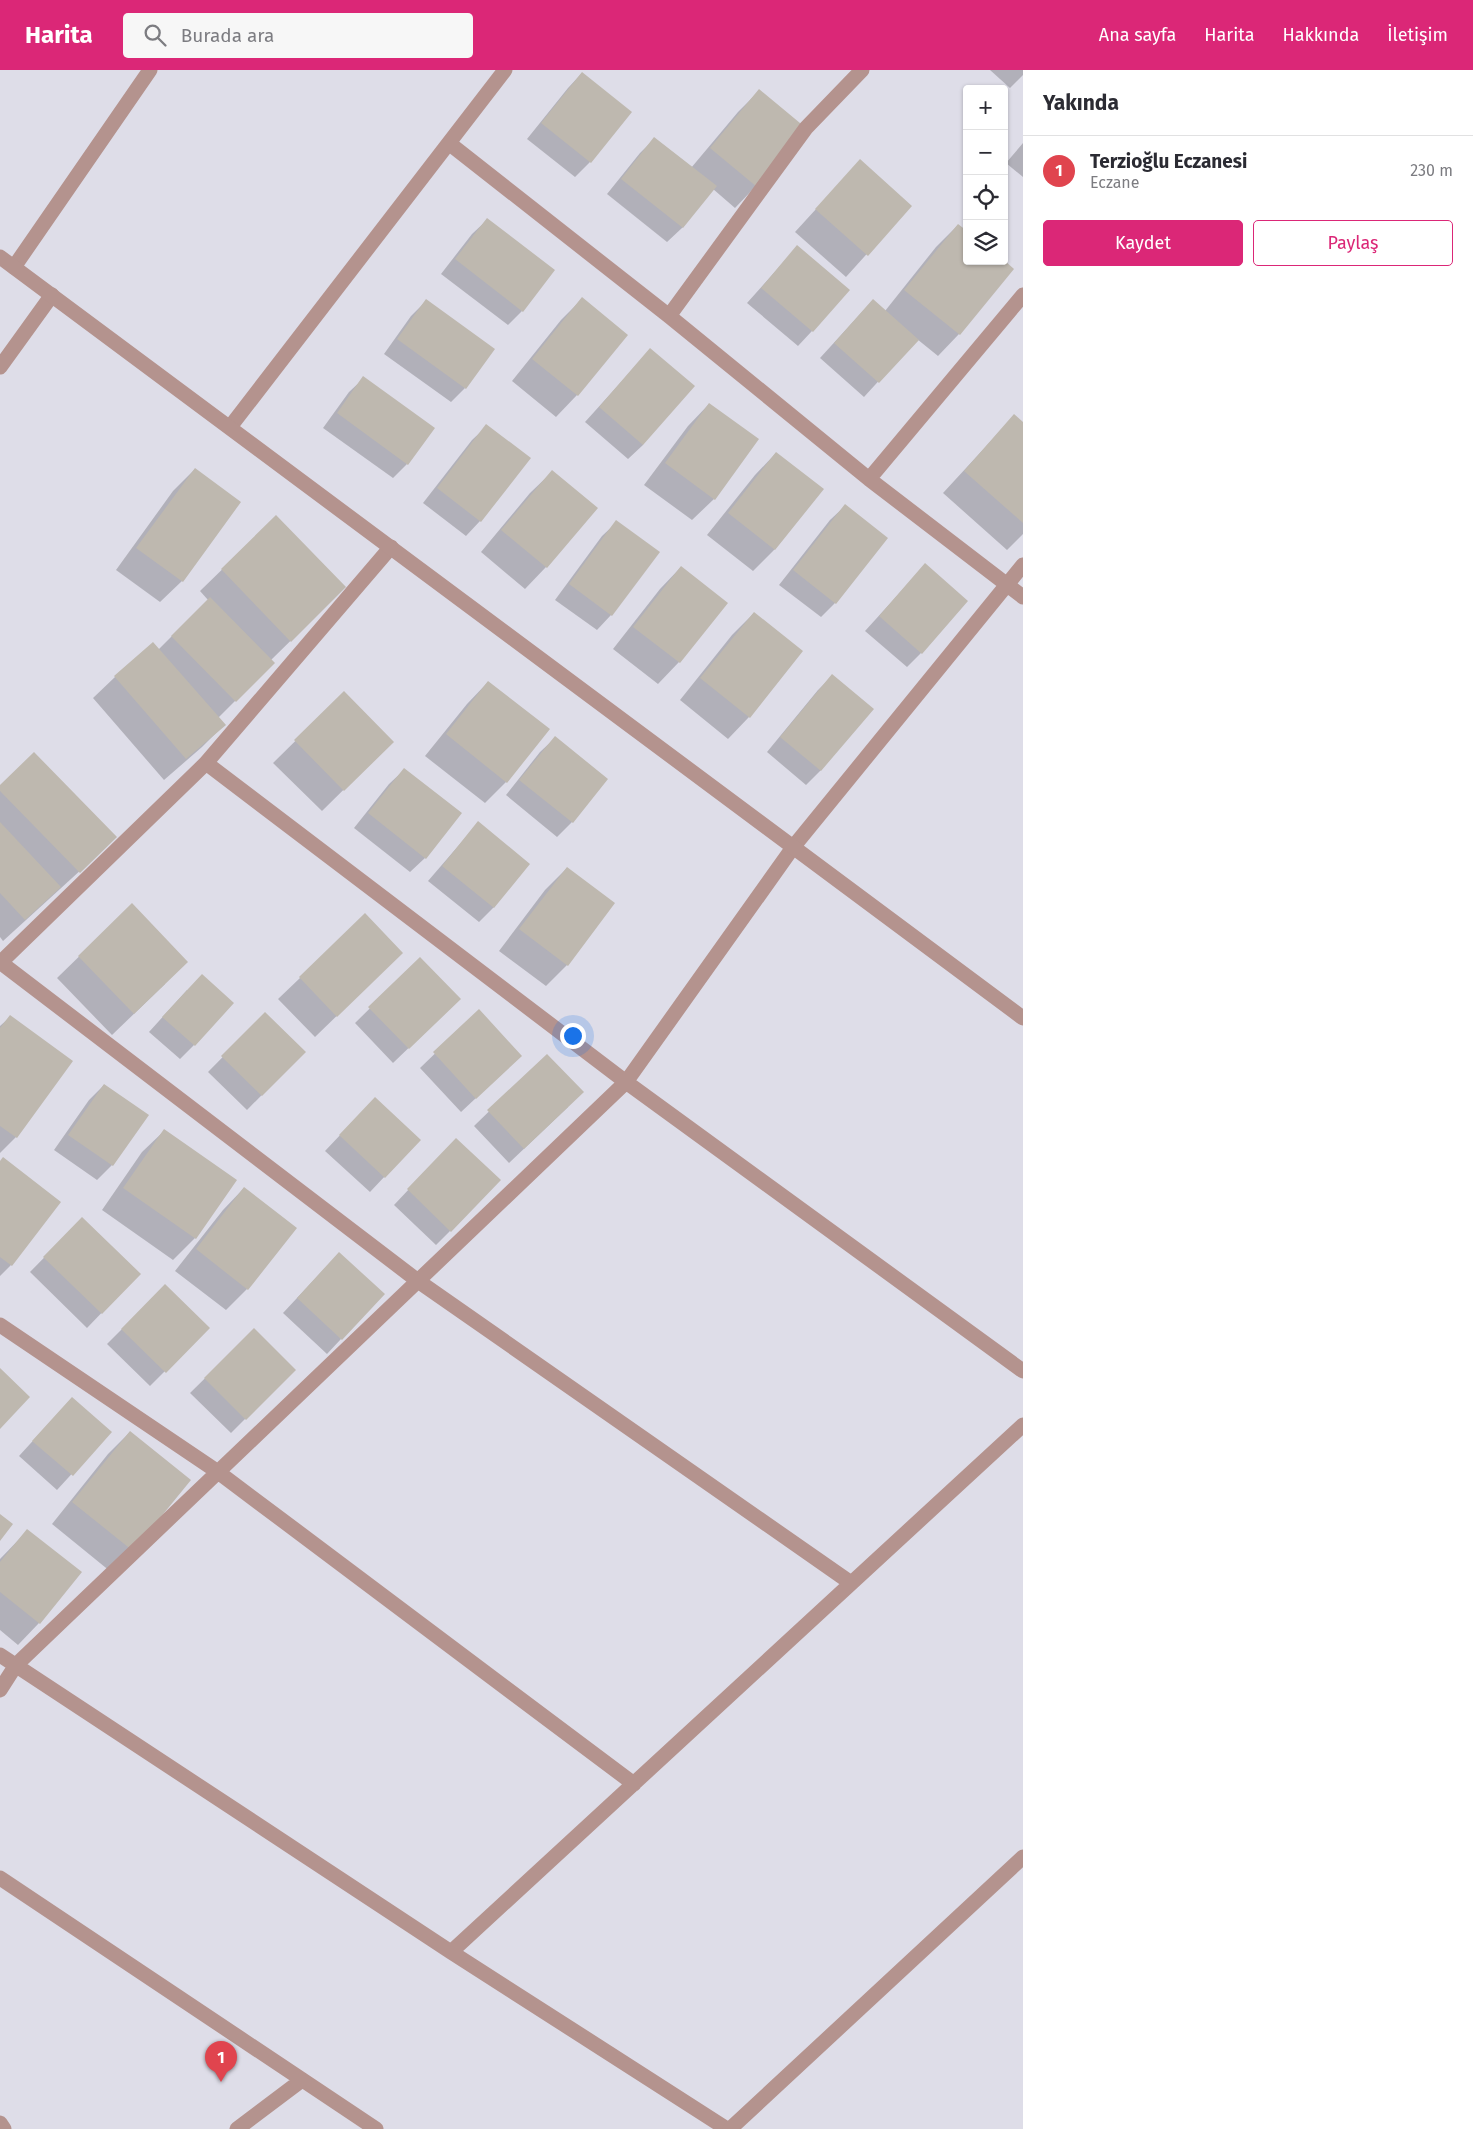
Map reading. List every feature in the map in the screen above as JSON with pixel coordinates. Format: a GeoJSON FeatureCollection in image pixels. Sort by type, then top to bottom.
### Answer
{"type":"FeatureCollection","features":[{"type":"Feature","properties":{"kind":"street"},"geometry":{"type":"LineString","coordinates":[[14,267],[150,70]]}},
{"type":"Feature","properties":{"kind":"street"},"geometry":{"type":"LineString","coordinates":[[230,427],[450,144],[505,70]]}},
{"type":"Feature","properties":{"kind":"street"},"geometry":{"type":"LineString","coordinates":[[669,316],[806,128],[862,70]]}},
{"type":"Feature","properties":{"kind":"street"},"geometry":{"type":"LineString","coordinates":[[450,144],[669,316],[869,479],[1023,597]]}},
{"type":"Feature","properties":{"kind":"street"},"geometry":{"type":"LineString","coordinates":[[0,257],[1023,1018]]}},
{"type":"Feature","properties":{"kind":"street"},"geometry":{"type":"LineString","coordinates":[[0,367],[52,295]]}},
{"type":"Feature","properties":{"kind":"street"},"geometry":{"type":"LineString","coordinates":[[869,479],[1023,295]]}},
{"type":"Feature","properties":{"kind":"street"},"geometry":{"type":"LineString","coordinates":[[391,547],[206,763],[0,963],[418,1281],[852,1583]]}},
{"type":"Feature","properties":{"kind":"street"},"geometry":{"type":"LineString","coordinates":[[0,1690],[16,1665],[626,1082],[794,846],[1023,565]]}},
{"type":"Feature","properties":{"kind":"street"},"geometry":{"type":"LineString","coordinates":[[206,763],[626,1082],[1023,1371]]}},
{"type":"Feature","properties":{"kind":"street"},"geometry":{"type":"LineString","coordinates":[[0,1325],[218,1472],[634,1784]]}},
{"type":"Feature","properties":{"kind":"street"},"geometry":{"type":"LineString","coordinates":[[451,1952],[1023,1425]]}},
{"type":"Feature","properties":{"kind":"street"},"geometry":{"type":"LineString","coordinates":[[0,1655],[451,1952],[729,2129],[1023,1857]]}},
{"type":"Feature","properties":{"kind":"street"},"geometry":{"type":"LineString","coordinates":[[0,1878],[376,2129]]}},
{"type":"Feature","properties":{"kind":"street"},"geometry":{"type":"LineString","coordinates":[[242,2127],[302,2080]]}},
{"type":"Feature","properties":{"kind":"street"},"geometry":{"type":"LineString","coordinates":[[0,2123],[4,2129]]}},
{"type":"Feature","properties":{"kind":"building"},"geometry":{"type":"Polygon","coordinates":[[[582,72],[632,112],[591,163],[541,123],[582,72]]]}},
{"type":"Feature","properties":{"kind":"building"},"geometry":{"type":"Polygon","coordinates":[[[759,89],[806,128],[757,187],[710,148],[759,89]]]}},
{"type":"Feature","properties":{"kind":"building"},"geometry":{"type":"Polygon","coordinates":[[[654,137],[717,186],[683,228],[621,179],[654,137]]]}},
{"type":"Feature","properties":{"kind":"building"},"geometry":{"type":"Polygon","coordinates":[[[860,159],[912,206],[868,256],[815,209],[860,159]]]}},
{"type":"Feature","properties":{"kind":"building"},"geometry":{"type":"Polygon","coordinates":[[[487,218],[555,270],[523,312],[455,259],[487,218]]]}},
{"type":"Feature","properties":{"kind":"building"},"geometry":{"type":"Polygon","coordinates":[[[958,224],[963,228],[963,265],[1008,264],[1014,269],[960,335],[904,290],[958,224]]]}},
{"type":"Feature","properties":{"kind":"building"},"geometry":{"type":"Polygon","coordinates":[[[797,245],[850,290],[813,332],[761,288],[797,245]]]}},
{"type":"Feature","properties":{"kind":"building"},"geometry":{"type":"Polygon","coordinates":[[[582,297],[628,335],[578,396],[532,359],[582,297]]]}},
{"type":"Feature","properties":{"kind":"building"},"geometry":{"type":"Polygon","coordinates":[[[426,299],[495,349],[466,389],[397,339],[426,299]]]}},
{"type":"Feature","properties":{"kind":"building"},"geometry":{"type":"Polygon","coordinates":[[[873,299],[919,340],[879,383],[834,343],[873,299]]]}},
{"type":"Feature","properties":{"kind":"building"},"geometry":{"type":"Polygon","coordinates":[[[650,348],[695,386],[643,445],[599,407],[650,348]]]}},
{"type":"Feature","properties":{"kind":"building"},"geometry":{"type":"Polygon","coordinates":[[[363,376],[435,428],[408,465],[337,413],[363,376]]]}},
{"type":"Feature","properties":{"kind":"building"},"geometry":{"type":"Polygon","coordinates":[[[709,403],[759,439],[715,500],[665,463],[709,403]]]}},
{"type":"Feature","properties":{"kind":"building"},"geometry":{"type":"Polygon","coordinates":[[[1014,414],[1023,422],[1023,523],[964,471],[1014,414]]]}},
{"type":"Feature","properties":{"kind":"building"},"geometry":{"type":"Polygon","coordinates":[[[486,424],[531,458],[481,522],[437,488],[486,424]]]}},
{"type":"Feature","properties":{"kind":"building"},"geometry":{"type":"Polygon","coordinates":[[[776,452],[824,489],[775,550],[728,513],[776,452]]]}},
{"type":"Feature","properties":{"kind":"building"},"geometry":{"type":"Polygon","coordinates":[[[195,468],[241,502],[183,582],[136,548],[195,468]]]}},
{"type":"Feature","properties":{"kind":"building"},"geometry":{"type":"Polygon","coordinates":[[[552,470],[598,508],[547,568],[501,530],[552,470]]]}},
{"type":"Feature","properties":{"kind":"building"},"geometry":{"type":"Polygon","coordinates":[[[845,504],[888,538],[836,604],[793,570],[845,504]]]}},
{"type":"Feature","properties":{"kind":"building"},"geometry":{"type":"Polygon","coordinates":[[[276,515],[346,587],[291,642],[221,569],[276,515]]]}},
{"type":"Feature","properties":{"kind":"building"},"geometry":{"type":"Polygon","coordinates":[[[616,520],[660,552],[612,616],[569,584],[616,520]]]}},
{"type":"Feature","properties":{"kind":"building"},"geometry":{"type":"Polygon","coordinates":[[[925,563],[968,601],[922,654],[879,616],[925,563]]]}},
{"type":"Feature","properties":{"kind":"building"},"geometry":{"type":"Polygon","coordinates":[[[681,566],[728,603],[680,663],[633,627],[681,566]]]}},
{"type":"Feature","properties":{"kind":"building"},"geometry":{"type":"Polygon","coordinates":[[[210,597],[275,663],[236,702],[171,636],[210,597]]]}},
{"type":"Feature","properties":{"kind":"building"},"geometry":{"type":"Polygon","coordinates":[[[754,612],[803,651],[750,718],[700,678],[754,612]]]}},
{"type":"Feature","properties":{"kind":"building"},"geometry":{"type":"Polygon","coordinates":[[[153,642],[226,725],[186,759],[114,676],[153,642]]]}},
{"type":"Feature","properties":{"kind":"building"},"geometry":{"type":"Polygon","coordinates":[[[832,674],[874,709],[821,771],[780,737],[832,674]]]}},
{"type":"Feature","properties":{"kind":"building"},"geometry":{"type":"Polygon","coordinates":[[[488,681],[550,729],[507,783],[446,734],[488,681]]]}},
{"type":"Feature","properties":{"kind":"building"},"geometry":{"type":"Polygon","coordinates":[[[344,691],[394,742],[344,791],[294,740],[344,691]]]}},
{"type":"Feature","properties":{"kind":"building"},"geometry":{"type":"Polygon","coordinates":[[[555,736],[608,779],[573,823],[519,780],[555,736]]]}},
{"type":"Feature","properties":{"kind":"building"},"geometry":{"type":"Polygon","coordinates":[[[34,752],[117,837],[80,873],[0,791],[0,785],[34,752]]]}},
{"type":"Feature","properties":{"kind":"building"},"geometry":{"type":"Polygon","coordinates":[[[404,768],[462,813],[426,859],[368,813],[404,768]]]}},
{"type":"Feature","properties":{"kind":"building"},"geometry":{"type":"Polygon","coordinates":[[[478,821],[530,864],[494,908],[442,866],[478,821]]]}},
{"type":"Feature","properties":{"kind":"building"},"geometry":{"type":"Polygon","coordinates":[[[0,822],[61,887],[25,920],[0,893],[0,822]]]}},
{"type":"Feature","properties":{"kind":"building"},"geometry":{"type":"Polygon","coordinates":[[[567,867],[615,903],[568,966],[519,929],[567,867]]]}},
{"type":"Feature","properties":{"kind":"building"},"geometry":{"type":"Polygon","coordinates":[[[132,903],[188,962],[134,1014],[78,956],[132,903]]]}},
{"type":"Feature","properties":{"kind":"building"},"geometry":{"type":"Polygon","coordinates":[[[365,913],[403,953],[337,1017],[299,977],[365,913]]]}},
{"type":"Feature","properties":{"kind":"building"},"geometry":{"type":"Polygon","coordinates":[[[420,957],[461,999],[409,1049],[368,1007],[420,957]]]}},
{"type":"Feature","properties":{"kind":"building"},"geometry":{"type":"Polygon","coordinates":[[[202,974],[234,1003],[195,1046],[162,1017],[202,974]]]}},
{"type":"Feature","properties":{"kind":"building"},"geometry":{"type":"Polygon","coordinates":[[[479,1009],[522,1056],[476,1099],[433,1052],[479,1009]]]}},
{"type":"Feature","properties":{"kind":"building"},"geometry":{"type":"Polygon","coordinates":[[[265,1012],[306,1052],[262,1096],[221,1056],[265,1012]]]}},
{"type":"Feature","properties":{"kind":"building"},"geometry":{"type":"Polygon","coordinates":[[[10,1015],[73,1061],[17,1138],[0,1126],[0,1028],[10,1015]]]}},
{"type":"Feature","properties":{"kind":"building"},"geometry":{"type":"Polygon","coordinates":[[[547,1054],[584,1092],[524,1149],[487,1110],[547,1054]]]}},
{"type":"Feature","properties":{"kind":"building"},"geometry":{"type":"Polygon","coordinates":[[[104,1084],[149,1115],[113,1166],[68,1135],[104,1084]]]}},
{"type":"Feature","properties":{"kind":"building"},"geometry":{"type":"Polygon","coordinates":[[[375,1097],[421,1140],[385,1178],[339,1135],[375,1097]]]}},
{"type":"Feature","properties":{"kind":"building"},"geometry":{"type":"Polygon","coordinates":[[[164,1129],[237,1180],[196,1239],[123,1188],[164,1129]]]}},
{"type":"Feature","properties":{"kind":"building"},"geometry":{"type":"Polygon","coordinates":[[[456,1138],[501,1180],[451,1232],[407,1189],[456,1138]]]}},
{"type":"Feature","properties":{"kind":"building"},"geometry":{"type":"Polygon","coordinates":[[[3,1157],[61,1202],[12,1266],[0,1257],[0,1161],[3,1157]]]}},
{"type":"Feature","properties":{"kind":"building"},"geometry":{"type":"Polygon","coordinates":[[[244,1187],[297,1228],[248,1290],[196,1249],[244,1187]]]}},
{"type":"Feature","properties":{"kind":"building"},"geometry":{"type":"Polygon","coordinates":[[[82,1217],[141,1274],[102,1314],[43,1257],[82,1217]]]}},
{"type":"Feature","properties":{"kind":"building"},"geometry":{"type":"Polygon","coordinates":[[[339,1252],[385,1294],[342,1340],[297,1298],[339,1252]]]}},
{"type":"Feature","properties":{"kind":"building"},"geometry":{"type":"Polygon","coordinates":[[[165,1284],[210,1328],[166,1373],[121,1329],[165,1284]]]}},
{"type":"Feature","properties":{"kind":"building"},"geometry":{"type":"Polygon","coordinates":[[[254,1328],[296,1370],[246,1420],[204,1378],[254,1328]]]}},
{"type":"Feature","properties":{"kind":"building"},"geometry":{"type":"Polygon","coordinates":[[[0,1368],[30,1397],[0,1429],[0,1368]]]}},
{"type":"Feature","properties":{"kind":"building"},"geometry":{"type":"Polygon","coordinates":[[[72,1397],[112,1432],[73,1476],[32,1441],[72,1397]]]}},
{"type":"Feature","properties":{"kind":"building"},"geometry":{"type":"Polygon","coordinates":[[[130,1431],[191,1480],[133,1551],[72,1502],[130,1431]]]}},
{"type":"Feature","properties":{"kind":"building"},"geometry":{"type":"Polygon","coordinates":[[[0,1514],[13,1524],[0,1541],[0,1514]]]}},
{"type":"Feature","properties":{"kind":"building"},"geometry":{"type":"Polygon","coordinates":[[[27,1529],[82,1572],[40,1624],[0,1592],[0,1562],[27,1529]]]}},
{"type":"Feature","properties":{"kind":"place","name":"Terzioğlu Eczanesi"},"geometry":{"type":"Point","coordinates":[221,2082]}}]}
